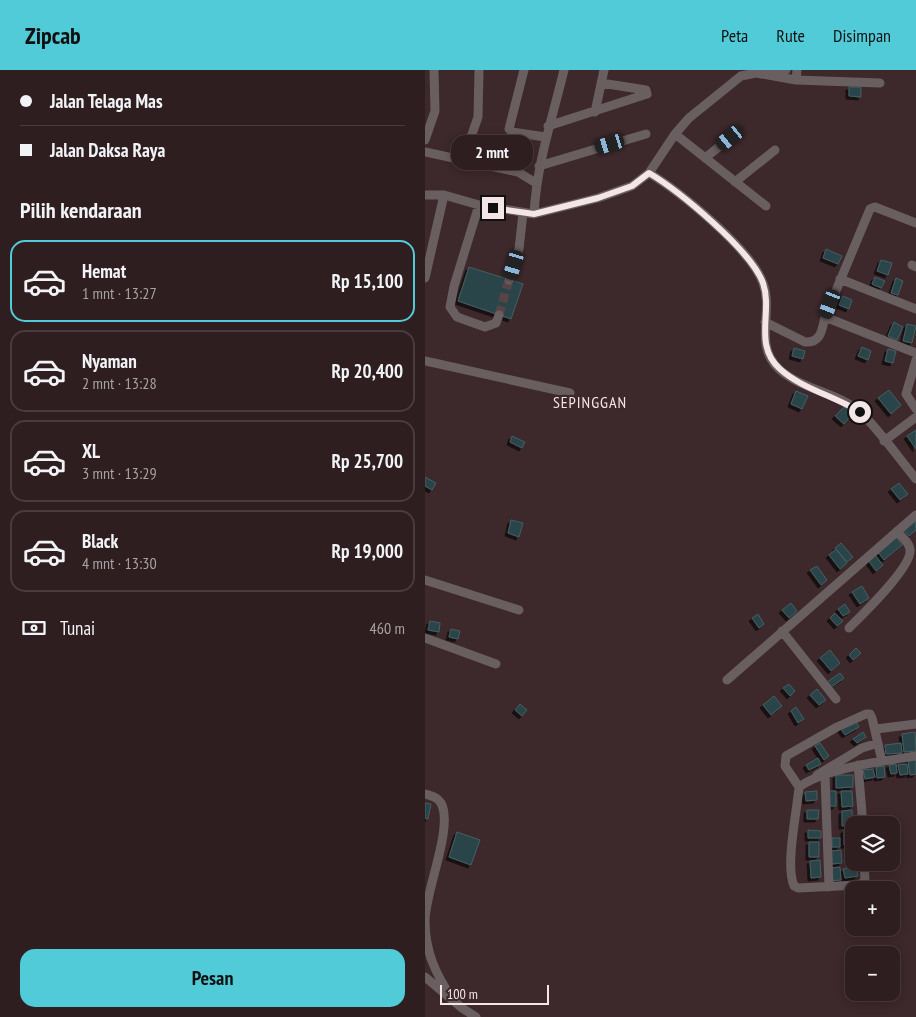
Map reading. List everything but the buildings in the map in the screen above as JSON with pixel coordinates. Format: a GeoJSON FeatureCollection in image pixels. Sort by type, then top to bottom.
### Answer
{"type":"FeatureCollection","features":[{"type":"Feature","properties":{"kind":"street"},"geometry":{"type":"LineString","coordinates":[[425,140],[435,111],[434,70]]}},
{"type":"Feature","properties":{"kind":"street"},"geometry":{"type":"LineString","coordinates":[[463,160],[478,117],[479,70]]}},
{"type":"Feature","properties":{"kind":"street"},"geometry":{"type":"LineString","coordinates":[[524,70],[509,129],[513,132],[545,137]]}},
{"type":"Feature","properties":{"kind":"street"},"geometry":{"type":"LineString","coordinates":[[534,214],[535,183],[545,137],[564,70]]}},
{"type":"Feature","properties":{"kind":"street"},"geometry":{"type":"LineString","coordinates":[[595,112],[604,70]]}},
{"type":"Feature","properties":{"kind":"street"},"geometry":{"type":"LineString","coordinates":[[425,195],[444,195],[479,205],[534,214],[598,198],[632,186],[649,173],[675,134],[689,118],[740,73],[786,70]]}},
{"type":"Feature","properties":{"kind":"street"},"geometry":{"type":"LineString","coordinates":[[796,80],[797,70]]}},
{"type":"Feature","properties":{"kind":"street"},"geometry":{"type":"LineString","coordinates":[[756,73],[796,80],[879,83]]}},
{"type":"Feature","properties":{"kind":"street"},"geometry":{"type":"LineString","coordinates":[[548,126],[647,94],[646,90],[601,83]]}},
{"type":"Feature","properties":{"kind":"street"},"geometry":{"type":"LineString","coordinates":[[539,166],[645,134]]}},
{"type":"Feature","properties":{"kind":"street"},"geometry":{"type":"LineString","coordinates":[[675,134],[766,206]]}},
{"type":"Feature","properties":{"kind":"street"},"geometry":{"type":"LineString","coordinates":[[705,158],[730,138]]}},
{"type":"Feature","properties":{"kind":"street"},"geometry":{"type":"LineString","coordinates":[[735,182],[775,150]]}},
{"type":"Feature","properties":{"kind":"street"},"geometry":{"type":"LineString","coordinates":[[425,152],[518,172],[535,183]]}},
{"type":"Feature","properties":{"kind":"street"},"geometry":{"type":"LineString","coordinates":[[649,173],[669,184],[709,220],[752,264],[763,282],[766,350],[779,369],[804,385],[860,412],[916,479]]}},
{"type":"Feature","properties":{"kind":"street"},"geometry":{"type":"LineString","coordinates":[[425,278],[444,195]]}},
{"type":"Feature","properties":{"kind":"street"},"geometry":{"type":"LineString","coordinates":[[479,205],[454,286],[451,307],[457,317],[485,327],[495,323],[499,315]]}},
{"type":"Feature","properties":{"kind":"street"},"geometry":{"type":"LineString","coordinates":[[765,322],[805,342],[816,340],[821,335],[825,317],[870,209],[875,207],[916,223]]}},
{"type":"Feature","properties":{"kind":"street"},"geometry":{"type":"LineString","coordinates":[[509,280],[519,249],[523,213]]}},
{"type":"Feature","properties":{"kind":"street"},"geometry":{"type":"LineString","coordinates":[[840,279],[916,308]]}},
{"type":"Feature","properties":{"kind":"street"},"geometry":{"type":"LineString","coordinates":[[825,317],[916,353]]}},
{"type":"Feature","properties":{"kind":"street"},"geometry":{"type":"LineString","coordinates":[[425,360],[570,393]]}},
{"type":"Feature","properties":{"kind":"street"},"geometry":{"type":"LineString","coordinates":[[916,360],[906,394],[916,409]]}},
{"type":"Feature","properties":{"kind":"street"},"geometry":{"type":"LineString","coordinates":[[884,441],[916,417]]}},
{"type":"Feature","properties":{"kind":"street"},"geometry":{"type":"LineString","coordinates":[[727,680],[916,515]]}},
{"type":"Feature","properties":{"kind":"street"},"geometry":{"type":"LineString","coordinates":[[849,628],[892,584],[910,553],[909,546],[897,531]]}},
{"type":"Feature","properties":{"kind":"street"},"geometry":{"type":"LineString","coordinates":[[425,580],[519,610]]}},
{"type":"Feature","properties":{"kind":"street"},"geometry":{"type":"LineString","coordinates":[[782,631],[836,699]]}},
{"type":"Feature","properties":{"kind":"street"},"geometry":{"type":"LineString","coordinates":[[425,638],[496,664]]}},
{"type":"Feature","properties":{"kind":"street"},"geometry":{"type":"LineString","coordinates":[[864,871],[865,881],[862,884],[798,888],[793,883],[791,863],[799,787],[784,760],[793,750],[869,714],[876,729],[882,761]]}},
{"type":"Feature","properties":{"kind":"street"},"geometry":{"type":"LineString","coordinates":[[876,729],[916,724]]}},
{"type":"Feature","properties":{"kind":"street"},"geometry":{"type":"LineString","coordinates":[[799,787],[862,748],[878,742]]}},
{"type":"Feature","properties":{"kind":"street"},"geometry":{"type":"LineString","coordinates":[[815,777],[858,765],[916,756]]}},
{"type":"Feature","properties":{"kind":"street"},"geometry":{"type":"LineString","coordinates":[[858,765],[862,816]]}},
{"type":"Feature","properties":{"kind":"street"},"geometry":{"type":"LineString","coordinates":[[825,775],[829,887]]}},
{"type":"Feature","properties":{"kind":"street"},"geometry":{"type":"LineString","coordinates":[[425,794],[436,797],[442,804],[443,817],[437,863],[426,900],[428,950],[435,973],[452,999]]}},
{"type":"Feature","properties":{"kind":"street"},"geometry":{"type":"LineString","coordinates":[[425,976],[475,1017]]}},
{"type":"Feature","properties":{"kind":"tunnel"},"geometry":{"type":"LineString","coordinates":[[499,315],[509,280]]}},
{"type":"Feature","properties":{"kind":"district","name":"SEPINGGAN"},"geometry":{"type":"Point","coordinates":[590,402]}},
{"type":"Feature","properties":{"kind":"route"},"geometry":{"type":"LineString","coordinates":[[493,208],[534,214],[598,198],[632,186],[649,173],[669,184],[734,244],[752,264],[763,282],[766,350],[779,369],[804,385],[860,412]]}}]}
